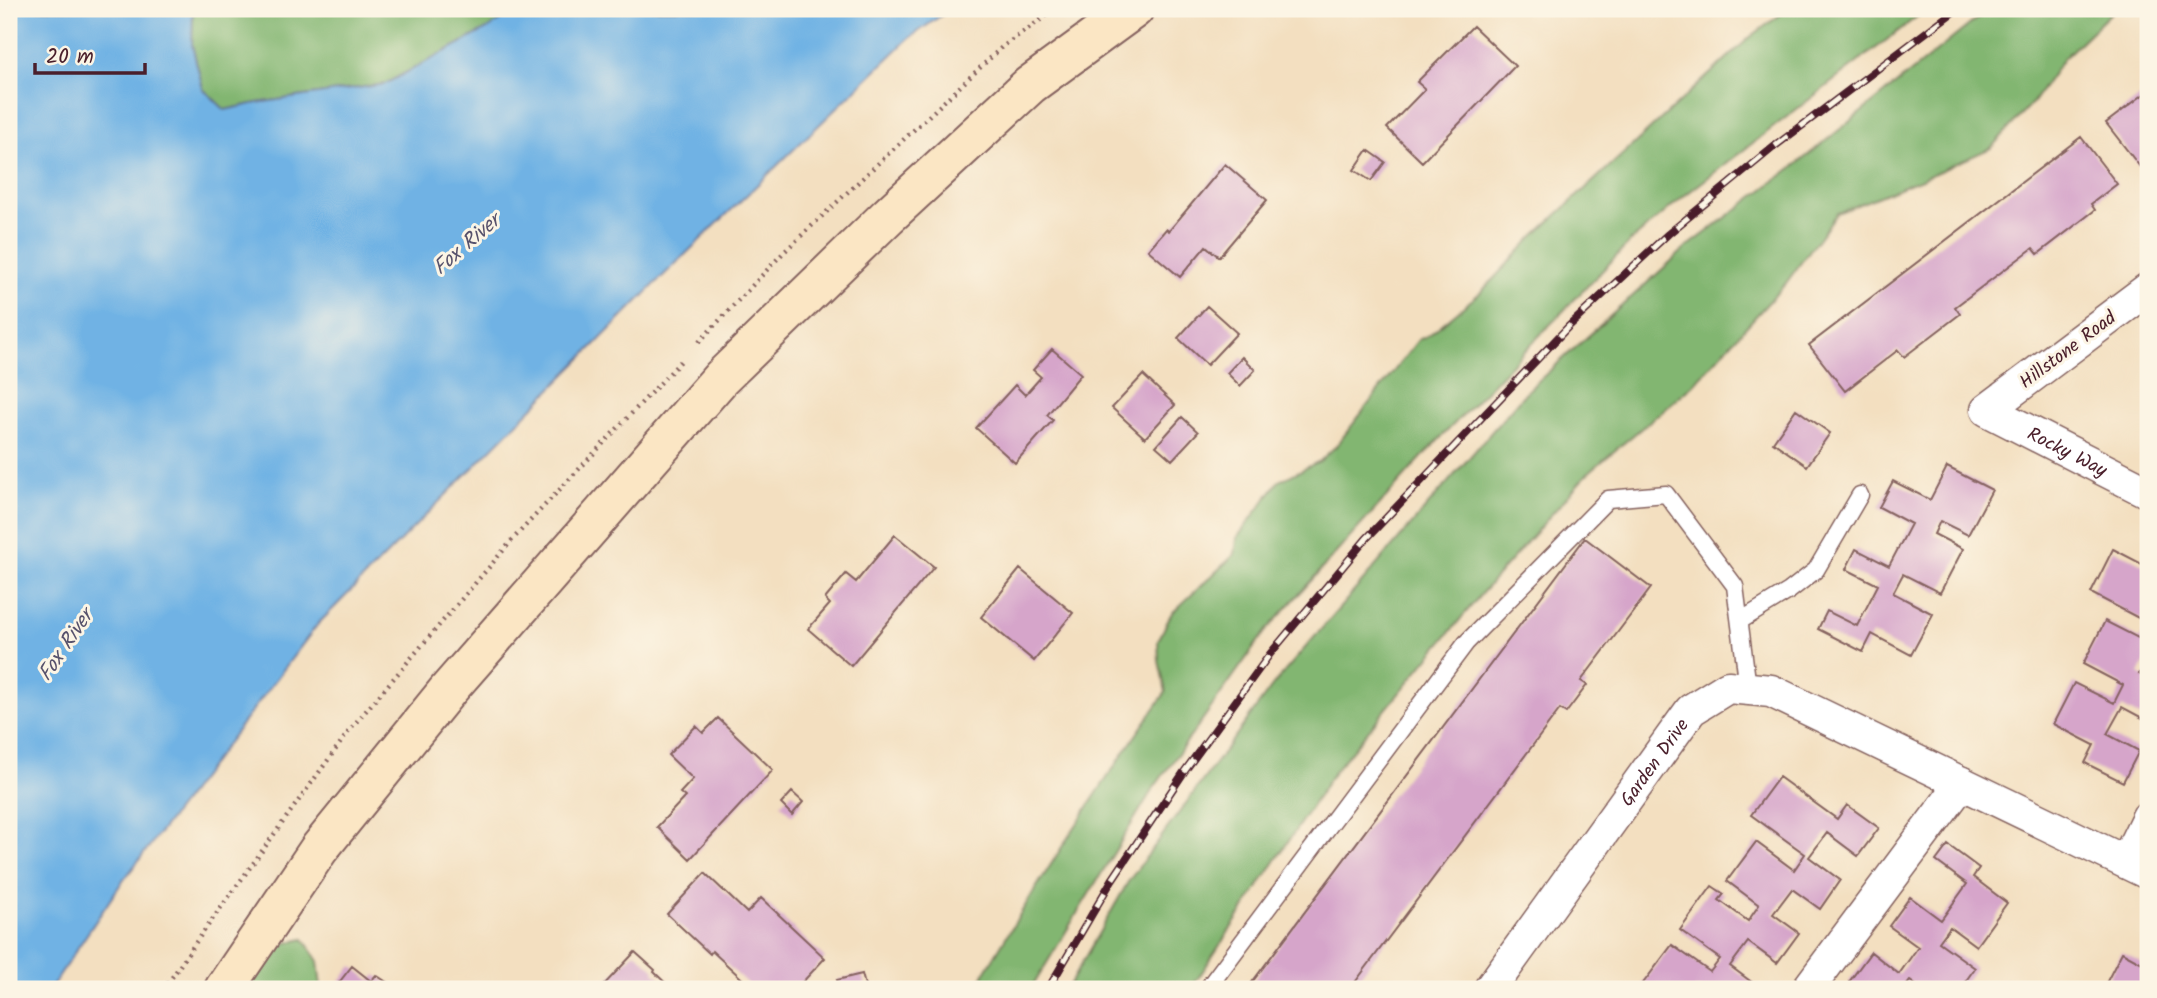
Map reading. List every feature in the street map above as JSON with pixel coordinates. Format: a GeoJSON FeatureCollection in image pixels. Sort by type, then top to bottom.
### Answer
{"type":"FeatureCollection","features":[{"type":"Feature","properties":{"kind":"street"},"geometry":{"type":"LineString","coordinates":[[224,989],[319,849],[430,712],[721,378],[878,225],[1030,85],[1134,9]]}},
{"type":"Feature","properties":{"kind":"street","name":"Hillstone Road"},"geometry":{"type":"LineString","coordinates":[[1987,410],[2148,289]]}},
{"type":"Feature","properties":{"kind":"street","name":"Rocky Way"},"geometry":{"type":"LineString","coordinates":[[1987,410],[2148,492]]}},
{"type":"Feature","properties":{"kind":"street","name":"Garden Drive"},"geometry":{"type":"LineString","coordinates":[[1490,989],[1691,710],[1728,687],[1771,691],[2137,867],[2148,817]]}},
{"type":"Feature","properties":{"kind":"street"},"geometry":{"type":"LineString","coordinates":[[1808,989],[1962,783]]}},
{"type":"Feature","properties":{"kind":"lane"},"geometry":{"type":"LineString","coordinates":[[1208,989],[1466,643],[1608,499],[1666,494],[1735,586],[1748,688]]}},
{"type":"Feature","properties":{"kind":"lane"},"geometry":{"type":"LineString","coordinates":[[1740,621],[1789,591],[1816,570],[1860,495]]}},
{"type":"Feature","properties":{"kind":"green space"},"geometry":{"type":"Polygon","coordinates":[[[193,9],[516,9],[491,27],[385,84],[225,110],[203,89],[192,45],[193,9]]]}},
{"type":"Feature","properties":{"kind":"green space"},"geometry":{"type":"Polygon","coordinates":[[[1788,9],[1927,9],[1684,196],[1630,242],[1424,455],[1265,632],[1151,792],[1031,989],[975,989],[1068,838],[1166,692],[1159,661],[1158,641],[1171,614],[1235,554],[1237,538],[1279,481],[1320,461],[1336,446],[1418,340],[1429,335],[1480,293],[1535,235],[1749,38],[1788,9]]]}},
{"type":"Feature","properties":{"kind":"green space"},"geometry":{"type":"Polygon","coordinates":[[[1989,9],[2115,9],[2063,59],[2033,102],[1991,148],[1837,213],[1786,283],[1693,385],[1588,473],[1482,593],[1334,772],[1191,989],[1067,989],[1128,882],[1273,685],[1525,393],[1687,247],[1797,164],[1989,9]]]}},
{"type":"Feature","properties":{"kind":"green space"},"geometry":{"type":"Polygon","coordinates":[[[304,939],[318,961],[319,989],[243,989],[273,946],[304,939]]]}},
{"type":"Feature","properties":{"kind":"water","name":"Fox River"},"geometry":{"type":"Polygon","coordinates":[[[9,9],[193,9],[192,45],[203,89],[225,110],[385,84],[491,27],[516,9],[950,9],[908,39],[665,274],[318,624],[120,885],[50,989],[9,989],[9,9]]]}},
{"type":"Feature","properties":{"kind":"building"},"geometry":{"type":"Polygon","coordinates":[[[1473,26],[1515,66],[1422,162],[1387,128],[1425,89],[1417,82],[1473,26]]]}},
{"type":"Feature","properties":{"kind":"building"},"geometry":{"type":"Polygon","coordinates":[[[2148,91],[2148,162],[2141,168],[2106,123],[2148,91]]]}},
{"type":"Feature","properties":{"kind":"building"},"geometry":{"type":"Polygon","coordinates":[[[2081,137],[2117,184],[2091,204],[2095,210],[2038,254],[2033,248],[1955,307],[1960,314],[1904,357],[1898,350],[1845,391],[1809,345],[2081,137]]]}},
{"type":"Feature","properties":{"kind":"building"},"geometry":{"type":"Polygon","coordinates":[[[1368,150],[1385,162],[1371,181],[1354,170],[1368,150]]]}},
{"type":"Feature","properties":{"kind":"building"},"geometry":{"type":"Polygon","coordinates":[[[1225,164],[1267,200],[1219,257],[1206,246],[1180,277],[1148,250],[1166,229],[1169,231],[1225,164]]]}},
{"type":"Feature","properties":{"kind":"building"},"geometry":{"type":"Polygon","coordinates":[[[1207,306],[1237,333],[1207,365],[1178,338],[1207,306]]]}},
{"type":"Feature","properties":{"kind":"building"},"geometry":{"type":"Polygon","coordinates":[[[1052,349],[1081,374],[1047,415],[1053,420],[1015,463],[976,428],[1015,385],[1025,395],[1041,377],[1033,370],[1052,349]]]}},
{"type":"Feature","properties":{"kind":"building"},"geometry":{"type":"Polygon","coordinates":[[[1242,357],[1255,370],[1240,386],[1227,373],[1242,357]]]}},
{"type":"Feature","properties":{"kind":"building"},"geometry":{"type":"Polygon","coordinates":[[[1143,375],[1175,405],[1145,438],[1112,408],[1143,375]]]}},
{"type":"Feature","properties":{"kind":"building"},"geometry":{"type":"Polygon","coordinates":[[[1796,409],[1830,433],[1807,466],[1773,442],[1796,409]]]}},
{"type":"Feature","properties":{"kind":"building"},"geometry":{"type":"Polygon","coordinates":[[[1182,417],[1198,432],[1172,460],[1156,446],[1182,417]]]}},
{"type":"Feature","properties":{"kind":"building"},"geometry":{"type":"Polygon","coordinates":[[[1947,467],[1992,490],[1968,535],[1940,521],[1934,534],[1963,549],[1940,593],[1903,574],[1893,593],[1933,614],[1911,655],[1872,634],[1863,652],[1818,629],[1827,611],[1857,626],[1878,585],[1846,569],[1856,549],[1889,566],[1911,524],[1879,507],[1893,481],[1930,500],[1947,467]]]}},
{"type":"Feature","properties":{"kind":"building"},"geometry":{"type":"Polygon","coordinates":[[[895,535],[934,567],[851,666],[808,629],[830,604],[825,599],[846,574],[856,582],[895,535]]]}},
{"type":"Feature","properties":{"kind":"building"},"geometry":{"type":"Polygon","coordinates":[[[1585,538],[1651,588],[1581,681],[1587,685],[1566,713],[1560,709],[1350,989],[1247,989],[1585,538]]]}},
{"type":"Feature","properties":{"kind":"building"},"geometry":{"type":"Polygon","coordinates":[[[2113,549],[2148,567],[2148,623],[2091,593],[2113,549]]]}},
{"type":"Feature","properties":{"kind":"building"},"geometry":{"type":"Polygon","coordinates":[[[1020,569],[1073,613],[1034,661],[981,617],[1020,569]]]}},
{"type":"Feature","properties":{"kind":"building"},"geometry":{"type":"Polygon","coordinates":[[[2105,621],[2140,639],[2148,623],[2148,656],[2139,674],[2148,679],[2148,721],[2122,707],[2107,734],[2139,751],[2123,782],[2085,763],[2094,745],[2053,724],[2074,683],[2114,703],[2123,685],[2083,664],[2105,621]]]}},
{"type":"Feature","properties":{"kind":"building"},"geometry":{"type":"Polygon","coordinates":[[[718,718],[773,770],[690,859],[657,827],[685,797],[680,793],[693,779],[668,755],[696,726],[703,733],[718,718]]]}},
{"type":"Feature","properties":{"kind":"building"},"geometry":{"type":"Polygon","coordinates":[[[1779,777],[1837,819],[1847,805],[1879,828],[1858,856],[1827,833],[1809,857],[1840,880],[1820,909],[1792,889],[1773,914],[1799,933],[1777,963],[1748,942],[1730,966],[1761,989],[1645,989],[1641,986],[1672,945],[1710,972],[1720,959],[1680,930],[1712,886],[1724,894],[1719,900],[1748,921],[1759,905],[1727,881],[1756,842],[1794,870],[1805,854],[1751,815],[1779,777]]]}},
{"type":"Feature","properties":{"kind":"building"},"geometry":{"type":"Polygon","coordinates":[[[792,792],[803,802],[792,815],[781,804],[792,792]]]}},
{"type":"Feature","properties":{"kind":"building"},"geometry":{"type":"Polygon","coordinates":[[[1948,845],[1979,868],[1973,877],[2007,903],[1976,946],[1950,927],[1939,942],[1975,968],[1960,989],[1921,989],[1910,981],[1904,989],[1860,989],[1849,982],[1871,952],[1899,974],[1918,947],[1889,926],[1910,897],[1941,920],[1967,884],[1936,861],[1948,845]]]}},
{"type":"Feature","properties":{"kind":"building"},"geometry":{"type":"Polygon","coordinates":[[[705,873],[747,913],[761,898],[825,958],[796,989],[753,989],[667,914],[705,873]]]}},
{"type":"Feature","properties":{"kind":"building"},"geometry":{"type":"Polygon","coordinates":[[[635,952],[655,970],[672,989],[600,989],[635,952]]]}},
{"type":"Feature","properties":{"kind":"building"},"geometry":{"type":"Polygon","coordinates":[[[2122,952],[2148,966],[2148,989],[2103,989],[2122,952]]]}},
{"type":"Feature","properties":{"kind":"building"},"geometry":{"type":"Polygon","coordinates":[[[352,966],[371,981],[376,975],[388,983],[383,989],[334,989],[352,966]]]}},
{"type":"Feature","properties":{"kind":"building"},"geometry":{"type":"Polygon","coordinates":[[[862,974],[866,989],[840,989],[837,980],[862,974]]]}},
{"type":"Feature","properties":{"kind":"railway"},"geometry":{"type":"LineString","coordinates":[[1048,989],[1112,880],[1184,772],[1270,654],[1366,539],[1568,327],[1668,234],[1775,146],[1957,9]]}}]}
